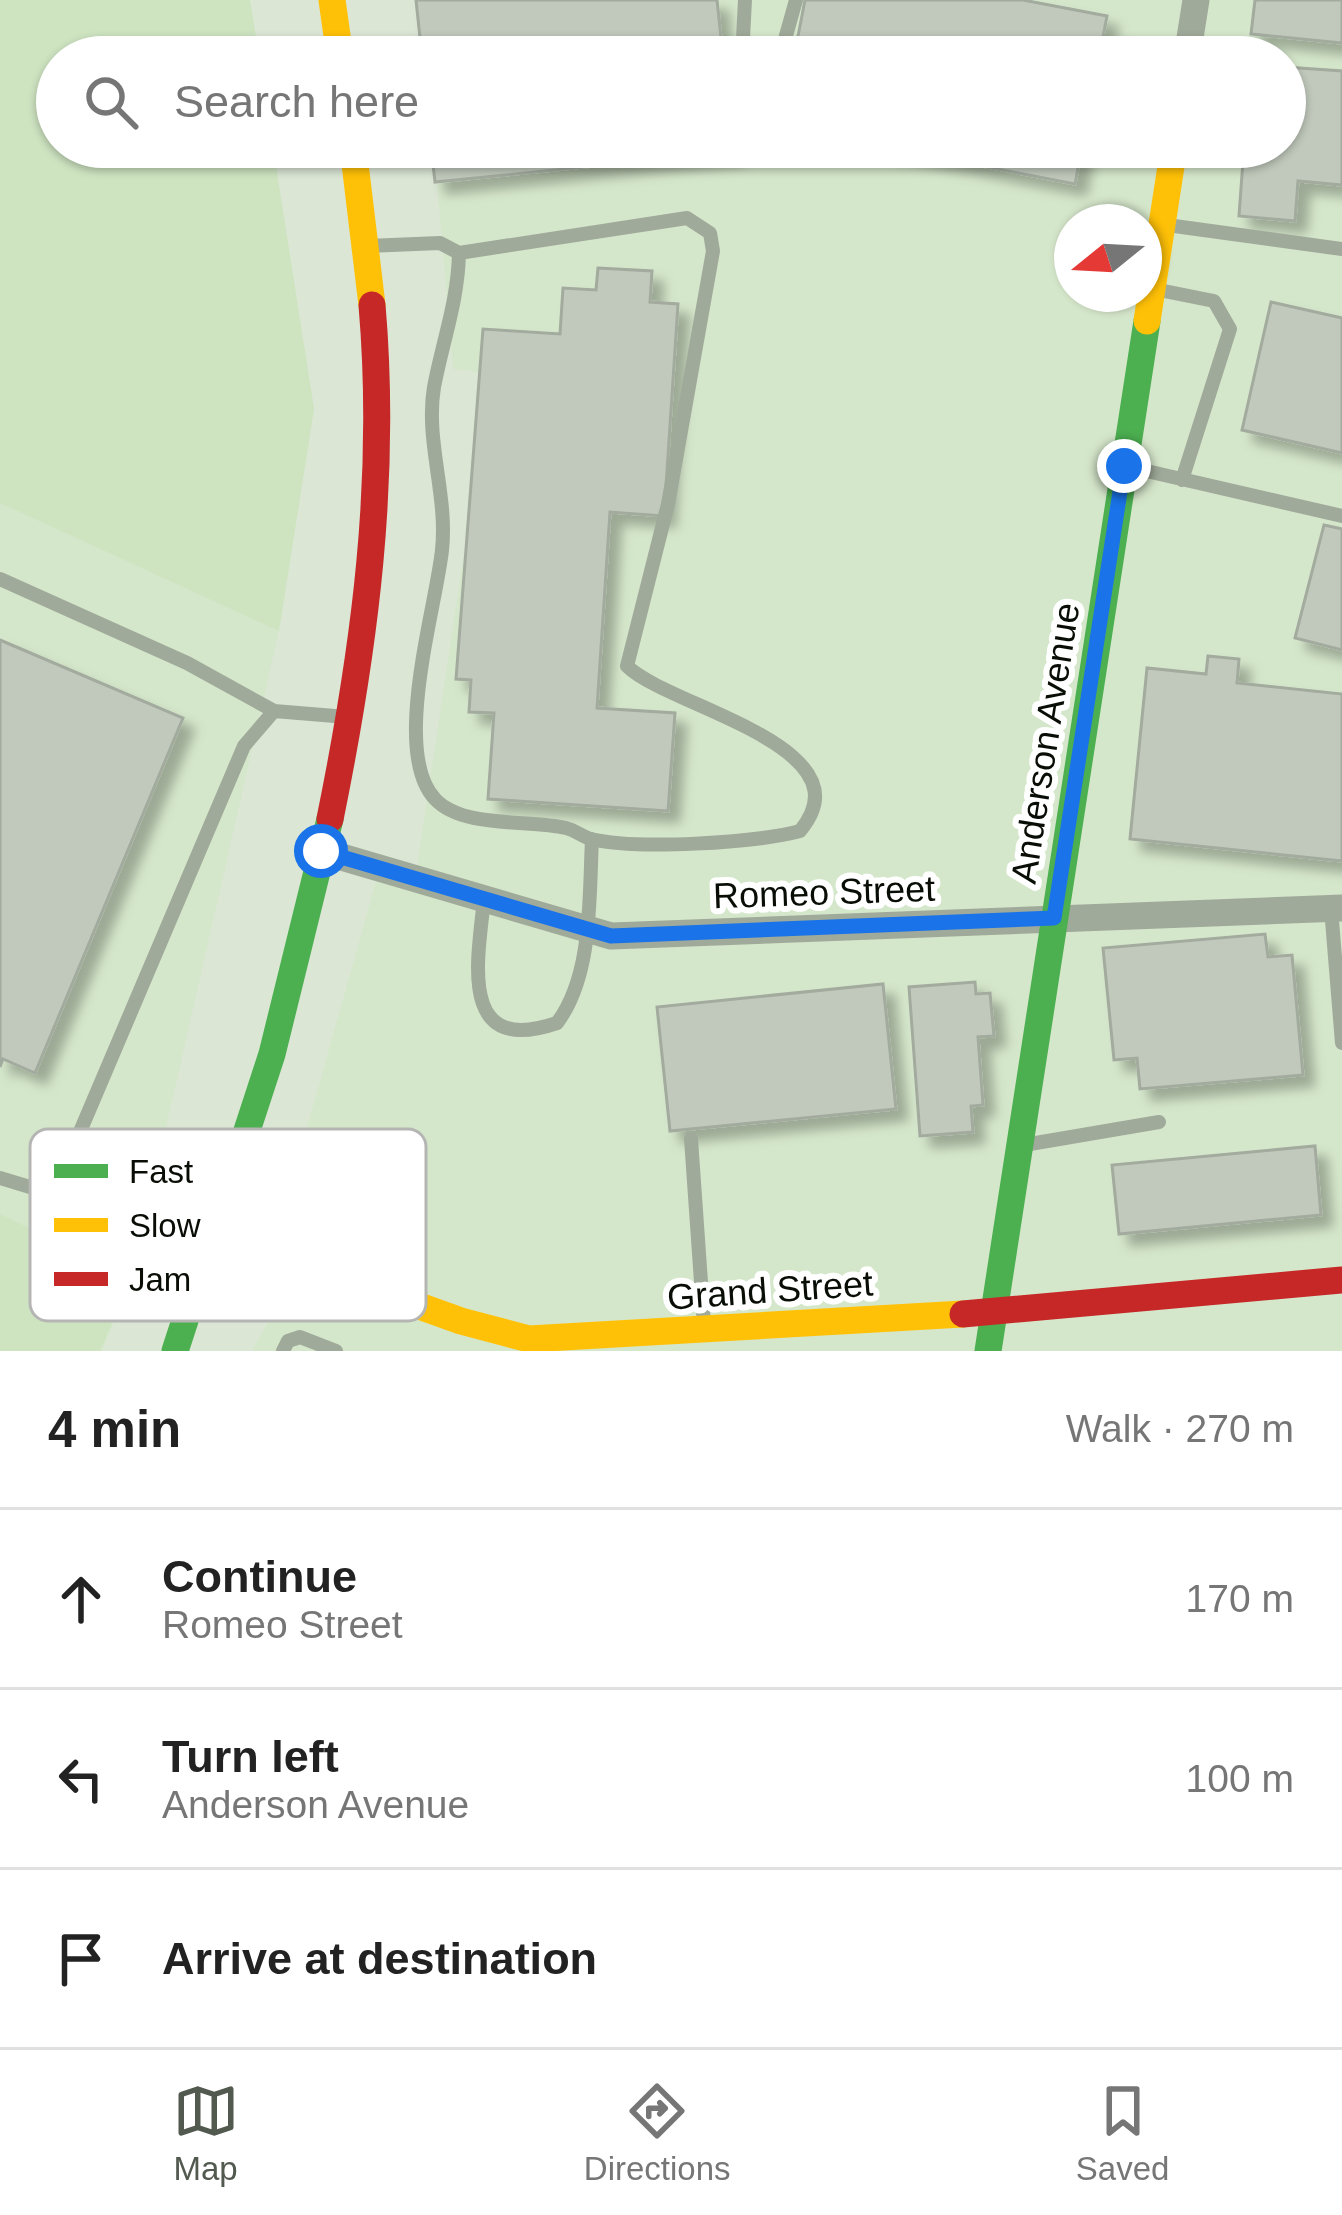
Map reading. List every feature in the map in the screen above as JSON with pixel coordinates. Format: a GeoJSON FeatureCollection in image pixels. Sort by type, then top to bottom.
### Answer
{"type":"FeatureCollection","features":[{"type":"Feature","properties":{"kind":"street"},"geometry":{"type":"LineString","coordinates":[[332,0],[337,36]]}},
{"type":"Feature","properties":{"kind":"street"},"geometry":{"type":"LineString","coordinates":[[1190,36],[1196,0]]}},
{"type":"Feature","properties":{"kind":"street"},"geometry":{"type":"LineString","coordinates":[[245,1129],[321,851],[350,717],[375,535],[379,402],[356,168]]}},
{"type":"Feature","properties":{"kind":"street","name":"Anderson Avenue"},"geometry":{"type":"LineString","coordinates":[[1162,224],[1171,168]]}},
{"type":"Feature","properties":{"kind":"street","name":"Anderson Avenue"},"geometry":{"type":"LineString","coordinates":[[988,1351],[1147,312]]}},
{"type":"Feature","properties":{"kind":"street","name":"Romeo Street"},"geometry":{"type":"LineString","coordinates":[[321,851],[611,936],[1336,908]]}},
{"type":"Feature","properties":{"kind":"street","name":"Grand Street"},"geometry":{"type":"LineString","coordinates":[[426,1311],[530,1339],[601,1344],[705,1330],[993,1312],[1342,1280]]}},
{"type":"Feature","properties":{"kind":"street"},"geometry":{"type":"LineString","coordinates":[[175,1351],[186,1321]]}},
{"type":"Feature","properties":{"kind":"lane"},"geometry":{"type":"LineString","coordinates":[[743,36],[746,0]]}},
{"type":"Feature","properties":{"kind":"lane"},"geometry":{"type":"LineString","coordinates":[[786,36],[796,0]]}},
{"type":"Feature","properties":{"kind":"lane"},"geometry":{"type":"LineString","coordinates":[[365,247],[440,243],[458,253],[687,218],[710,233],[713,250],[668,504],[627,666],[644,683],[677,694],[803,764],[816,786],[813,815],[800,831],[762,841],[592,839],[569,829],[461,813],[436,801],[424,781],[418,681],[442,550],[431,431],[434,389],[458,296],[458,253]]}},
{"type":"Feature","properties":{"kind":"lane"},"geometry":{"type":"LineString","coordinates":[[1162,224],[1342,249]]}},
{"type":"Feature","properties":{"kind":"lane"},"geometry":{"type":"LineString","coordinates":[[1162,290],[1214,301],[1230,329],[1182,480]]}},
{"type":"Feature","properties":{"kind":"lane"},"geometry":{"type":"LineString","coordinates":[[1124,466],[1342,516]]}},
{"type":"Feature","properties":{"kind":"lane"},"geometry":{"type":"LineString","coordinates":[[0,579],[187,663],[274,711],[350,717]]}},
{"type":"Feature","properties":{"kind":"lane"},"geometry":{"type":"LineString","coordinates":[[80,1129],[244,746],[274,711]]}},
{"type":"Feature","properties":{"kind":"lane"},"geometry":{"type":"LineString","coordinates":[[484,899],[476,975],[480,1004],[493,1021],[515,1029],[557,1023],[568,1009],[588,929],[592,839]]}},
{"type":"Feature","properties":{"kind":"lane"},"geometry":{"type":"LineString","coordinates":[[1336,908],[1342,1043]]}},
{"type":"Feature","properties":{"kind":"lane"},"geometry":{"type":"LineString","coordinates":[[1019,1146],[1160,1122]]}},
{"type":"Feature","properties":{"kind":"lane"},"geometry":{"type":"LineString","coordinates":[[691,1139],[705,1330]]}},
{"type":"Feature","properties":{"kind":"lane"},"geometry":{"type":"LineString","coordinates":[[0,1178],[30,1187]]}},
{"type":"Feature","properties":{"kind":"lane"},"geometry":{"type":"LineString","coordinates":[[283,1351],[288,1341],[300,1337],[336,1351]]}},
{"type":"Feature","properties":{"kind":"shaded area"},"geometry":{"type":"Polygon","coordinates":[[[0,0],[250,0],[256,36],[36,36],[36,168],[276,168],[314,409],[279,631],[166,1129],[30,1129],[30,1321],[114,1321],[102,1351],[0,1351],[0,0]]]}},
{"type":"Feature","properties":{"kind":"shaded area"},"geometry":{"type":"Polygon","coordinates":[[[0,0],[250,0],[256,36],[36,36],[36,168],[276,168],[314,409],[279,631],[0,503],[0,0]]]}},
{"type":"Feature","properties":{"kind":"shaded area"},"geometry":{"type":"Polygon","coordinates":[[[422,0],[1342,0],[1342,1351],[252,1351],[269,1321],[426,1321],[426,1129],[307,1129],[378,874],[415,880],[491,373],[453,369],[436,168],[1306,168],[1306,36],[425,36],[422,0]]]}},
{"type":"Feature","properties":{"kind":"shaded area"},"geometry":{"type":"Polygon","coordinates":[[[0,1214],[30,1228],[30,1321],[113,1321],[100,1351],[0,1351],[0,1214]]]}},
{"type":"Feature","properties":{"kind":"building"},"geometry":{"type":"Polygon","coordinates":[[[416,0],[717,0],[721,36],[420,36],[416,0]]]}},
{"type":"Feature","properties":{"kind":"building"},"geometry":{"type":"Polygon","coordinates":[[[805,0],[1023,0],[1107,16],[1103,36],[798,36],[805,0]]]}},
{"type":"Feature","properties":{"kind":"building"},"geometry":{"type":"Polygon","coordinates":[[[1255,0],[1342,0],[1342,43],[1251,34],[1255,0]]]}},
{"type":"Feature","properties":{"kind":"building"},"geometry":{"type":"Polygon","coordinates":[[[1306,68],[1342,71],[1342,185],[1298,181],[1295,221],[1239,216],[1242,168],[1306,168],[1306,68]]]}},
{"type":"Feature","properties":{"kind":"building"},"geometry":{"type":"Polygon","coordinates":[[[433,168],[574,168],[435,182],[433,168]]]}},
{"type":"Feature","properties":{"kind":"building"},"geometry":{"type":"Polygon","coordinates":[[[992,168],[1078,168],[1075,184],[992,168]]]}},
{"type":"Feature","properties":{"kind":"building"},"geometry":{"type":"Polygon","coordinates":[[[598,268],[652,271],[650,302],[678,304],[664,516],[610,512],[597,708],[675,713],[668,811],[488,799],[494,713],[469,712],[471,680],[456,679],[483,329],[560,334],[563,288],[596,290],[598,268]]]}},
{"type":"Feature","properties":{"kind":"building"},"geometry":{"type":"Polygon","coordinates":[[[1271,302],[1342,318],[1342,453],[1242,430],[1271,302]]]}},
{"type":"Feature","properties":{"kind":"building"},"geometry":{"type":"Polygon","coordinates":[[[1324,525],[1342,529],[1342,650],[1295,638],[1324,525]]]}},
{"type":"Feature","properties":{"kind":"building"},"geometry":{"type":"Polygon","coordinates":[[[0,640],[183,718],[35,1073],[3,1059],[0,1067],[0,640]]]}},
{"type":"Feature","properties":{"kind":"building"},"geometry":{"type":"Polygon","coordinates":[[[1208,656],[1239,659],[1237,683],[1342,694],[1342,861],[1130,839],[1147,668],[1206,674],[1208,656]]]}},
{"type":"Feature","properties":{"kind":"building"},"geometry":{"type":"Polygon","coordinates":[[[1265,934],[1268,957],[1292,955],[1303,1075],[1140,1089],[1137,1058],[1114,1060],[1103,948],[1265,934]]]}},
{"type":"Feature","properties":{"kind":"building"},"geometry":{"type":"Polygon","coordinates":[[[975,982],[976,994],[990,993],[994,1036],[978,1037],[983,1105],[971,1106],[973,1132],[920,1136],[909,987],[975,982]]]}},
{"type":"Feature","properties":{"kind":"building"},"geometry":{"type":"Polygon","coordinates":[[[883,984],[896,1109],[670,1131],[657,1007],[883,984]]]}},
{"type":"Feature","properties":{"kind":"building"},"geometry":{"type":"Polygon","coordinates":[[[1315,1146],[1321,1215],[1119,1234],[1112,1165],[1315,1146]]]}},
{"type":"Feature","properties":{"kind":"traffic: fast"},"geometry":{"type":"LineString","coordinates":[[988,1351],[1147,321]]}},
{"type":"Feature","properties":{"kind":"traffic: fast"},"geometry":{"type":"LineString","coordinates":[[248,1129],[272,1054],[330,819]]}},
{"type":"Feature","properties":{"kind":"traffic: fast"},"geometry":{"type":"LineString","coordinates":[[175,1351],[185,1321]]}},
{"type":"Feature","properties":{"kind":"traffic: slow"},"geometry":{"type":"LineString","coordinates":[[332,0],[337,36]]}},
{"type":"Feature","properties":{"kind":"traffic: slow"},"geometry":{"type":"LineString","coordinates":[[356,168],[372,305]]}},
{"type":"Feature","properties":{"kind":"traffic: slow"},"geometry":{"type":"LineString","coordinates":[[1147,321],[1171,168]]}},
{"type":"Feature","properties":{"kind":"traffic: slow"},"geometry":{"type":"LineString","coordinates":[[426,1308],[529,1339],[963,1314]]}},
{"type":"Feature","properties":{"kind":"traffic: jam"},"geometry":{"type":"LineString","coordinates":[[330,819],[370,563],[377,435],[372,305]]}},
{"type":"Feature","properties":{"kind":"traffic: jam"},"geometry":{"type":"LineString","coordinates":[[963,1314],[1342,1280]]}},
{"type":"Feature","properties":{"kind":"route"},"geometry":{"type":"LineString","coordinates":[[321,851],[611,936],[1054,918],[1124,466]]}}]}
